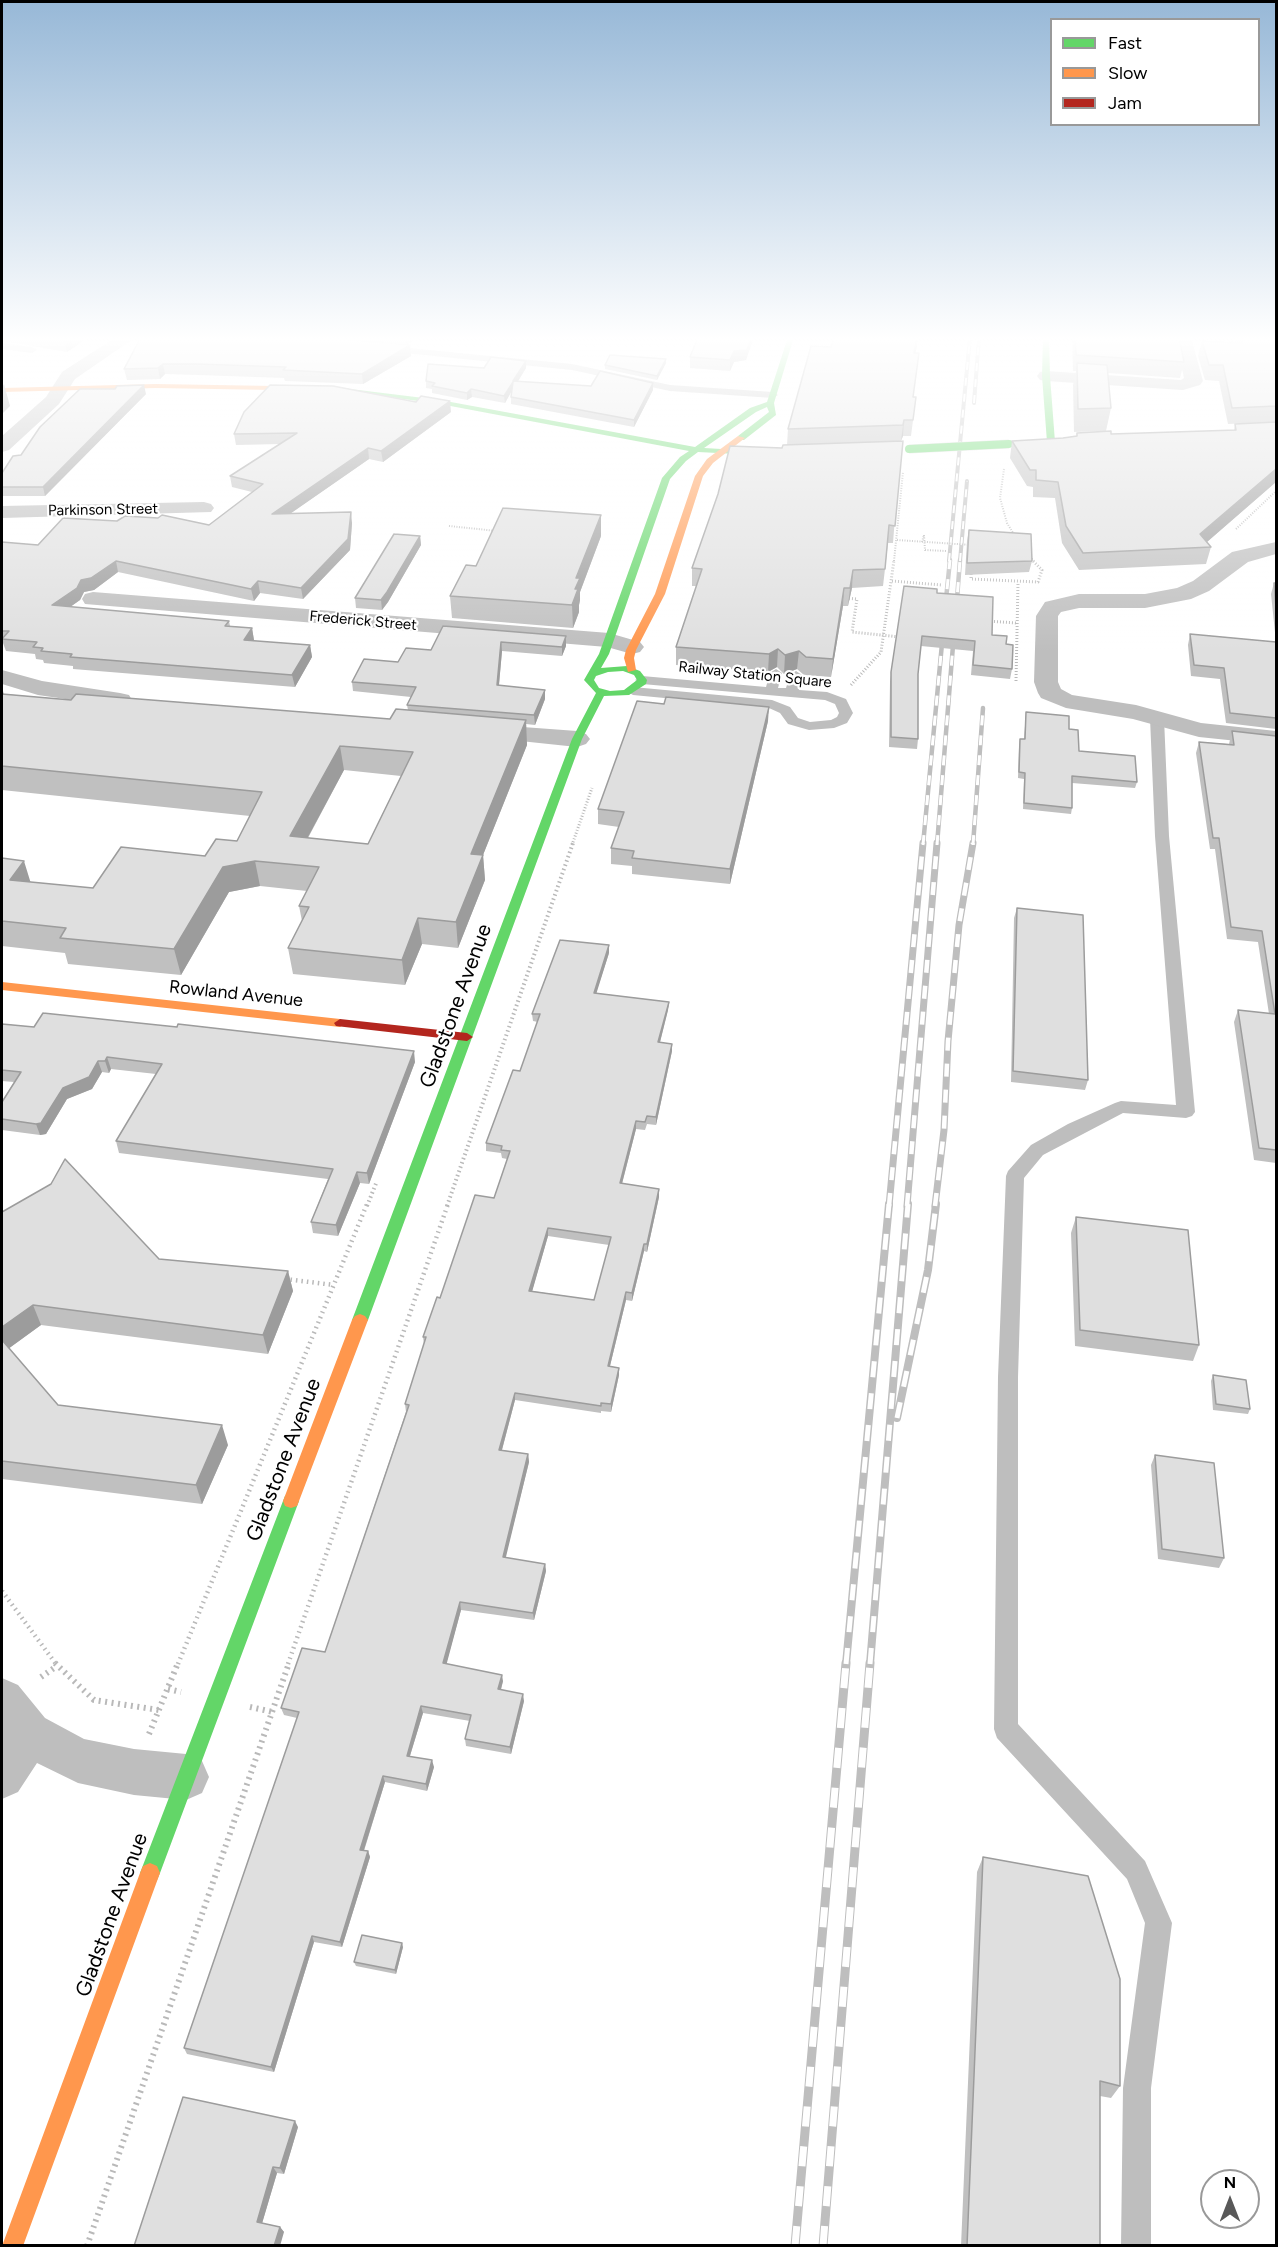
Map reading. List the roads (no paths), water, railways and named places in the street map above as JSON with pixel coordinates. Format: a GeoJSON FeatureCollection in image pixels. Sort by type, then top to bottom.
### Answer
{"type":"FeatureCollection","features":[{"type":"Feature","properties":{"kind":"main road"},"geometry":{"type":"LineString","coordinates":[[653,442],[723,453],[788,454],[765,446],[763,442]]}},
{"type":"Feature","properties":{"kind":"main road"},"geometry":{"type":"LineString","coordinates":[[708,442],[678,463],[666,478],[600,665],[590,684],[601,692],[617,694],[637,686],[629,658],[632,647],[660,594],[699,476],[705,467],[738,442]]}},
{"type":"Feature","properties":{"kind":"main road"},"geometry":{"type":"LineString","coordinates":[[903,449],[1056,442]]}},
{"type":"Feature","properties":{"kind":"main road"},"geometry":{"type":"LineString","coordinates":[[594,674],[607,669],[631,670]]}},
{"type":"Feature","properties":{"kind":"main road","name":"Gladstone Avenue"},"geometry":{"type":"LineString","coordinates":[[11,2246],[467,1037],[577,739],[601,692]]}},
{"type":"Feature","properties":{"kind":"main road","name":"Rowland Avenue"},"geometry":{"type":"LineString","coordinates":[[2,986],[467,1037]]}},
{"type":"Feature","properties":{"kind":"street","name":"Parkinson Street"},"geometry":{"type":"LineString","coordinates":[[2,512],[204,508]]}},
{"type":"Feature","properties":{"kind":"street"},"geometry":{"type":"LineString","coordinates":[[1276,548],[1240,557],[1201,586],[1183,594],[1145,601],[1079,602],[1053,607],[1047,616],[1046,682],[1050,693],[1066,701],[1123,710],[1199,730],[1276,738]]}},
{"type":"Feature","properties":{"kind":"street","name":"Frederick Street"},"geometry":{"type":"LineString","coordinates":[[93,599],[609,640],[632,647]]}},
{"type":"Feature","properties":{"kind":"street"},"geometry":{"type":"LineString","coordinates":[[2,677],[38,688],[84,696],[141,701]]}},
{"type":"Feature","properties":{"kind":"street"},"geometry":{"type":"LineString","coordinates":[[453,729],[577,739]]}},
{"type":"Feature","properties":{"kind":"street"},"geometry":{"type":"LineString","coordinates":[[2,1700],[29,1734],[78,1760],[134,1772],[186,1777]]}},
{"type":"Feature","properties":{"kind":"street"},"geometry":{"type":"LineString","coordinates":[[2,1776],[29,1734]]}},
{"type":"Feature","properties":{"kind":"lane"},"geometry":{"type":"LineString","coordinates":[[771,691],[776,673]]}},
{"type":"Feature","properties":{"kind":"lane"},"geometry":{"type":"LineString","coordinates":[[791,693],[796,675]]}},
{"type":"Feature","properties":{"kind":"lane","name":"Railway Station Square"},"geometry":{"type":"LineString","coordinates":[[637,686],[791,693],[838,700],[846,709],[844,717],[834,724],[809,726],[798,724],[785,710],[767,703],[637,686]]}},
{"type":"Feature","properties":{"kind":"lane"},"geometry":{"type":"LineString","coordinates":[[1136,2246],[1137,2088],[1159,1923],[1136,1870],[1094,1822],[1006,1730],[1008,1377],[1015,1176],[1036,1150],[1121,1107],[1186,1112],[1162,836],[1157,718]]}},
{"type":"Feature","properties":{"kind":"railway"},"geometry":{"type":"LineString","coordinates":[[949,561],[960,442]]}},
{"type":"Feature","properties":{"kind":"railway"},"geometry":{"type":"LineString","coordinates":[[960,561],[967,481]]}},
{"type":"Feature","properties":{"kind":"railway"},"geometry":{"type":"LineString","coordinates":[[945,609],[950,560]]}},
{"type":"Feature","properties":{"kind":"railway"},"geometry":{"type":"LineString","coordinates":[[956,612],[960,560]]}},
{"type":"Feature","properties":{"kind":"railway"},"geometry":{"type":"LineString","coordinates":[[923,845],[943,633]]}},
{"type":"Feature","properties":{"kind":"railway"},"geometry":{"type":"LineString","coordinates":[[937,845],[954,633]]}},
{"type":"Feature","properties":{"kind":"railway"},"geometry":{"type":"LineString","coordinates":[[973,845],[983,708]]}},
{"type":"Feature","properties":{"kind":"railway"},"geometry":{"type":"LineString","coordinates":[[889,1206],[923,843]]}},
{"type":"Feature","properties":{"kind":"railway"},"geometry":{"type":"LineString","coordinates":[[907,1206],[937,843]]}},
{"type":"Feature","properties":{"kind":"railway"},"geometry":{"type":"LineString","coordinates":[[935,1206],[944,1130],[948,1041],[959,925],[973,843]]}},
{"type":"Feature","properties":{"kind":"railway"},"geometry":{"type":"LineString","coordinates":[[846,1664],[889,1204]]}},
{"type":"Feature","properties":{"kind":"railway"},"geometry":{"type":"LineString","coordinates":[[870,1664],[908,1204]]}},
{"type":"Feature","properties":{"kind":"railway"},"geometry":{"type":"LineString","coordinates":[[897,1418],[928,1270],[936,1204]]}},
{"type":"Feature","properties":{"kind":"railway"},"geometry":{"type":"LineString","coordinates":[[795,2246],[846,1663]]}},
{"type":"Feature","properties":{"kind":"railway"},"geometry":{"type":"LineString","coordinates":[[823,2246],[870,1663]]}}]}
